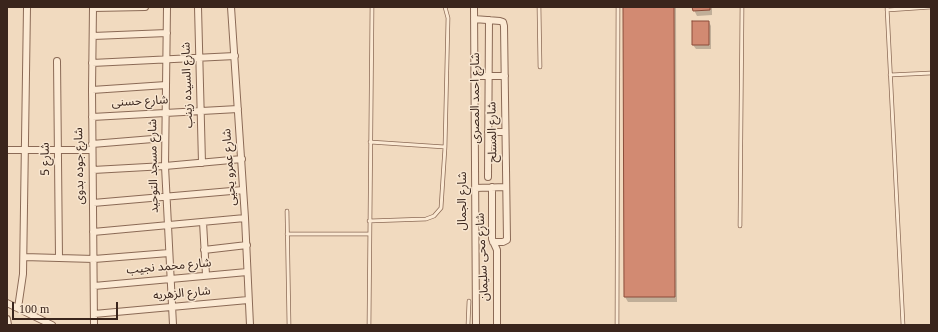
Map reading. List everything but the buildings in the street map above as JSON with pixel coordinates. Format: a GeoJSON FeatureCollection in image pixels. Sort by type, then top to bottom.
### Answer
{"type":"FeatureCollection","features":[{"type":"Feature","properties":{"kind":"street"},"geometry":{"type":"LineString","coordinates":[[18,308],[24,257],[27,7]]}},
{"type":"Feature","properties":{"kind":"street"},"geometry":{"type":"LineString","coordinates":[[93,8],[145,7]]}},
{"type":"Feature","properties":{"kind":"street","name":"شارع مسجد التوحيد"},"geometry":{"type":"LineString","coordinates":[[167,7],[165,166],[173,325]]}},
{"type":"Feature","properties":{"kind":"street","name":"شارع السيده زينب"},"geometry":{"type":"LineString","coordinates":[[198,7],[202,163]]}},
{"type":"Feature","properties":{"kind":"street","name":"شارع عمرو يحيى"},"geometry":{"type":"LineString","coordinates":[[231,7],[242,159],[250,325]]}},
{"type":"Feature","properties":{"kind":"street","name":"شارع الجمال"},"geometry":{"type":"LineString","coordinates":[[474,7],[476,325]]}},
{"type":"Feature","properties":{"kind":"street","name":"شارع جوده بدوى"},"geometry":{"type":"LineString","coordinates":[[93,8],[92,170],[94,325]]}},
{"type":"Feature","properties":{"kind":"street"},"geometry":{"type":"LineString","coordinates":[[474,19],[488,20]]}},
{"type":"Feature","properties":{"kind":"street","name":"شارع احمد المصرى"},"geometry":{"type":"LineString","coordinates":[[488,20],[488,177]]}},
{"type":"Feature","properties":{"kind":"street","name":"شارع المسلح"},"geometry":{"type":"LineString","coordinates":[[488,20],[500,20],[504,24],[507,240],[504,242],[493,242]]}},
{"type":"Feature","properties":{"kind":"street"},"geometry":{"type":"LineString","coordinates":[[93,36],[167,33]]}},
{"type":"Feature","properties":{"kind":"street"},"geometry":{"type":"LineString","coordinates":[[92,63],[235,56]]}},
{"type":"Feature","properties":{"kind":"street","name":"شارع 5"},"geometry":{"type":"LineString","coordinates":[[56,61],[59,258]]}},
{"type":"Feature","properties":{"kind":"street"},"geometry":{"type":"LineString","coordinates":[[475,76],[505,76]]}},
{"type":"Feature","properties":{"kind":"street"},"geometry":{"type":"LineString","coordinates":[[92,90],[166,85]]}},
{"type":"Feature","properties":{"kind":"street"},"geometry":{"type":"LineString","coordinates":[[475,103],[488,104]]}},
{"type":"Feature","properties":{"kind":"street","name":"شارع حسنى"},"geometry":{"type":"LineString","coordinates":[[92,117],[238,109]]}},
{"type":"Feature","properties":{"kind":"street"},"geometry":{"type":"LineString","coordinates":[[488,132],[505,132]]}},
{"type":"Feature","properties":{"kind":"street"},"geometry":{"type":"LineString","coordinates":[[7,150],[58,150],[165,138]]}},
{"type":"Feature","properties":{"kind":"street"},"geometry":{"type":"LineString","coordinates":[[92,170],[165,166],[242,159]]}},
{"type":"Feature","properties":{"kind":"street"},"geometry":{"type":"LineString","coordinates":[[475,188],[506,187]]}},
{"type":"Feature","properties":{"kind":"street","name":"شارع محى سليمان"},"geometry":{"type":"LineString","coordinates":[[492,188],[493,242],[497,250],[497,325]]}},
{"type":"Feature","properties":{"kind":"street"},"geometry":{"type":"LineString","coordinates":[[93,203],[166,198],[243,190]]}},
{"type":"Feature","properties":{"kind":"street"},"geometry":{"type":"LineString","coordinates":[[93,232],[245,218]]}},
{"type":"Feature","properties":{"kind":"street"},"geometry":{"type":"LineString","coordinates":[[203,222],[206,275]]}},
{"type":"Feature","properties":{"kind":"street"},"geometry":{"type":"LineString","coordinates":[[204,250],[247,245]]}},
{"type":"Feature","properties":{"kind":"street"},"geometry":{"type":"LineString","coordinates":[[24,257],[94,259],[169,253]]}},
{"type":"Feature","properties":{"kind":"street","name":"شارع محمد نجيب"},"geometry":{"type":"LineString","coordinates":[[94,286],[247,272]]}},
{"type":"Feature","properties":{"kind":"street","name":"شارع الزهريه"},"geometry":{"type":"LineString","coordinates":[[94,314],[248,300]]}},
{"type":"Feature","properties":{"kind":"street"},"geometry":{"type":"LineString","coordinates":[[7,304],[52,325]]}},
{"type":"Feature","properties":{"kind":"street"},"geometry":{"type":"LineString","coordinates":[[7,319],[8,325]]}},
{"type":"Feature","properties":{"kind":"lane"},"geometry":{"type":"LineString","coordinates":[[369,325],[372,7]]}},
{"type":"Feature","properties":{"kind":"lane"},"geometry":{"type":"LineString","coordinates":[[369,221],[426,219],[437,214],[442,204],[448,18],[445,7]]}},
{"type":"Feature","properties":{"kind":"lane"},"geometry":{"type":"LineString","coordinates":[[539,7],[540,67]]}},
{"type":"Feature","properties":{"kind":"lane"},"geometry":{"type":"LineString","coordinates":[[617,325],[618,7]]}},
{"type":"Feature","properties":{"kind":"lane"},"geometry":{"type":"LineString","coordinates":[[740,226],[742,7]]}},
{"type":"Feature","properties":{"kind":"lane"},"geometry":{"type":"LineString","coordinates":[[903,325],[887,9],[931,7]]}},
{"type":"Feature","properties":{"kind":"lane"},"geometry":{"type":"LineString","coordinates":[[890,75],[931,73]]}},
{"type":"Feature","properties":{"kind":"lane"},"geometry":{"type":"LineString","coordinates":[[370,142],[445,147]]}},
{"type":"Feature","properties":{"kind":"lane"},"geometry":{"type":"LineString","coordinates":[[287,211],[289,325]]}},
{"type":"Feature","properties":{"kind":"lane"},"geometry":{"type":"LineString","coordinates":[[287,234],[369,234]]}},
{"type":"Feature","properties":{"kind":"lane"},"geometry":{"type":"LineString","coordinates":[[468,325],[469,301]]}}]}
